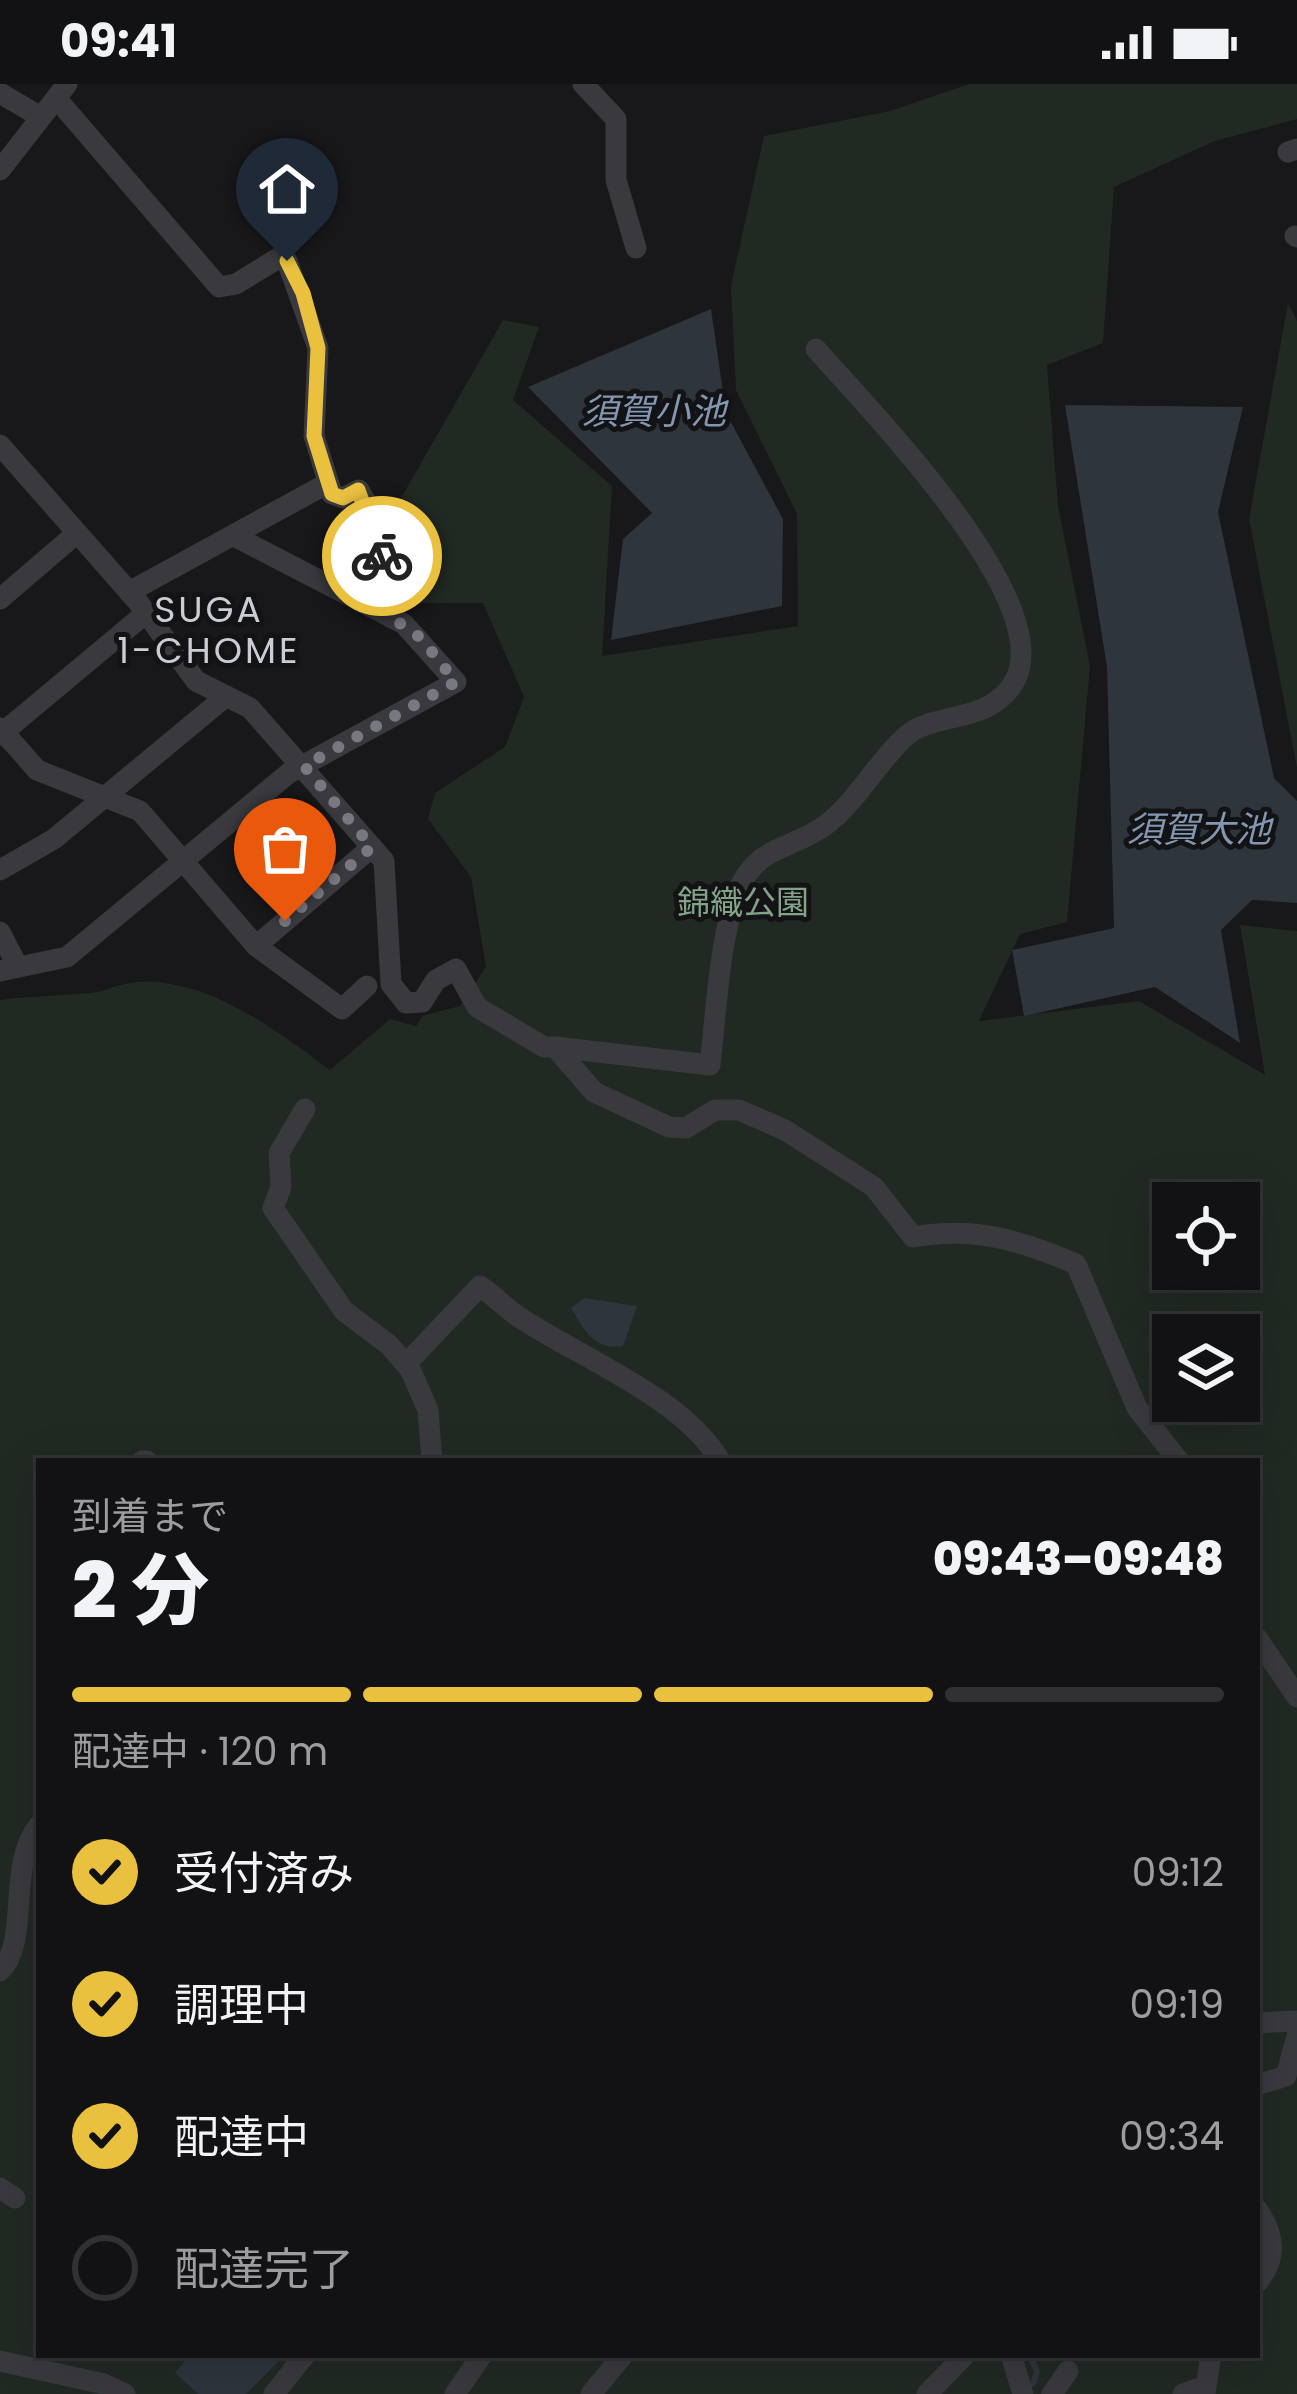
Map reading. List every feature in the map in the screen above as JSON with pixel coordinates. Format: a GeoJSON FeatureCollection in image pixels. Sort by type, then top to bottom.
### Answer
{"type":"FeatureCollection","features":[{"type":"Feature","properties":{"kind":"street"},"geometry":{"type":"LineString","coordinates":[[583,84],[616,119],[616,180],[636,248]]}},
{"type":"Feature","properties":{"kind":"street"},"geometry":{"type":"LineString","coordinates":[[0,170],[62,91],[219,287],[236,284],[280,257],[287,261],[303,293],[318,348],[314,436],[332,494],[343,498],[358,490],[366,502],[395,604],[392,618]]}},
{"type":"Feature","properties":{"kind":"street"},"geometry":{"type":"LineString","coordinates":[[0,93],[39,116]]}},
{"type":"Feature","properties":{"kind":"street"},"geometry":{"type":"LineString","coordinates":[[0,445],[129,592],[196,681],[250,708],[384,861],[391,984],[414,1007],[436,980],[456,969],[477,1007],[544,1047],[621,1050],[710,1065],[737,894],[760,856],[826,825],[909,733],[974,715],[1010,690],[1025,662],[1016,618],[987,556],[816,349]]}},
{"type":"Feature","properties":{"kind":"street"},"geometry":{"type":"LineString","coordinates":[[129,592],[328,483]]}},
{"type":"Feature","properties":{"kind":"street"},"geometry":{"type":"LineString","coordinates":[[0,599],[77,533]]}},
{"type":"Feature","properties":{"kind":"street"},"geometry":{"type":"LineString","coordinates":[[0,932],[9,969],[67,957],[304,766],[456,682],[421,638],[392,618],[236,537]]}},
{"type":"Feature","properties":{"kind":"street"},"geometry":{"type":"LineString","coordinates":[[146,614],[1,732],[37,770],[140,811],[256,946],[342,1009],[367,986]]}},
{"type":"Feature","properties":{"kind":"street"},"geometry":{"type":"LineString","coordinates":[[0,870],[54,839],[224,698]]}},
{"type":"Feature","properties":{"kind":"street"},"geometry":{"type":"LineString","coordinates":[[256,946],[372,847]]}},
{"type":"Feature","properties":{"kind":"street"},"geometry":{"type":"LineString","coordinates":[[555,1047],[594,1092],[669,1127],[686,1128],[715,1110],[739,1110],[785,1130],[874,1187],[913,1237],[972,1230],[1026,1242],[1076,1264],[1137,1408],[1177,1458]]}},
{"type":"Feature","properties":{"kind":"street"},"geometry":{"type":"LineString","coordinates":[[305,1109],[279,1153],[281,1186],[273,1208],[344,1311],[406,1364],[428,1410],[432,1458]]}},
{"type":"Feature","properties":{"kind":"street"},"geometry":{"type":"LineString","coordinates":[[406,1364],[480,1286],[519,1317],[609,1366],[704,1439],[718,1458]]}},
{"type":"Feature","properties":{"kind":"street"},"geometry":{"type":"LineString","coordinates":[[1260,1642],[1297,1697]]}},
{"type":"Feature","properties":{"kind":"street"},"geometry":{"type":"LineString","coordinates":[[0,1971],[11,1954],[22,1854],[36,1830]]}},
{"type":"Feature","properties":{"kind":"street"},"geometry":{"type":"LineString","coordinates":[[1260,2023],[1297,2021]]}},
{"type":"Feature","properties":{"kind":"street"},"geometry":{"type":"LineString","coordinates":[[1260,2085],[1286,2076],[1297,2036]]}},
{"type":"Feature","properties":{"kind":"street"},"geometry":{"type":"LineString","coordinates":[[1260,2216],[1274,2249],[1271,2266],[1260,2279]]}},
{"type":"Feature","properties":{"kind":"street"},"geometry":{"type":"LineString","coordinates":[[274,2394],[303,2358]]}},
{"type":"Feature","properties":{"kind":"street"},"geometry":{"type":"LineString","coordinates":[[455,2394],[480,2358]]}},
{"type":"Feature","properties":{"kind":"street"},"geometry":{"type":"LineString","coordinates":[[591,2394],[620,2358]]}},
{"type":"Feature","properties":{"kind":"street"},"geometry":{"type":"LineString","coordinates":[[927,2394],[961,2358]]}},
{"type":"Feature","properties":{"kind":"street"},"geometry":{"type":"LineString","coordinates":[[1012,2358],[1022,2391]]}},
{"type":"Feature","properties":{"kind":"street"},"geometry":{"type":"LineString","coordinates":[[1183,2394],[1205,2390],[1210,2358]]}},
{"type":"Feature","properties":{"kind":"street"},"geometry":{"type":"LineString","coordinates":[[0,2361],[104,2384],[125,2394]]}},
{"type":"Feature","properties":{"kind":"street"},"geometry":{"type":"LineString","coordinates":[[1052,2394],[1068,2371]]}},
{"type":"Feature","properties":{"kind":"green space","name":"錦織公園"},"geometry":{"type":"Polygon","coordinates":[[[969,84],[1297,84],[1297,119],[1215,141],[1114,187],[1103,343],[1047,365],[1058,506],[1090,666],[1067,922],[1020,934],[979,1021],[1139,1001],[1265,1075],[1240,925],[1297,931],[1297,2394],[0,2394],[0,1000],[96,992],[140,982],[187,988],[252,1016],[330,1070],[390,1019],[416,1026],[422,1016],[460,1006],[486,967],[471,877],[428,819],[435,793],[505,747],[524,697],[483,603],[408,603],[389,519],[503,320],[539,327],[513,400],[612,486],[602,656],[798,626],[797,514],[736,390],[731,286],[764,136],[890,111],[969,84]]]}},
{"type":"Feature","properties":{"kind":"green space"},"geometry":{"type":"Polygon","coordinates":[[[1288,303],[1297,321],[1297,768],[1249,519],[1288,303]]]}},
{"type":"Feature","properties":{"kind":"water","name":"須賀小池"},"geometry":{"type":"Polygon","coordinates":[[[711,309],[726,413],[783,519],[782,606],[611,640],[623,539],[652,513],[528,387],[711,309]]]}},
{"type":"Feature","properties":{"kind":"water","name":"須賀大池"},"geometry":{"type":"Polygon","coordinates":[[[1065,405],[1243,407],[1218,512],[1274,778],[1297,801],[1297,903],[1252,900],[1221,930],[1240,1043],[1155,987],[1024,1016],[1012,950],[1114,928],[1107,667],[1065,405]]]}},
{"type":"Feature","properties":{"kind":"water"},"geometry":{"type":"Polygon","coordinates":[[[584,1298],[637,1306],[623,1346],[604,1345],[586,1331],[571,1308],[584,1298]]]}},
{"type":"Feature","properties":{"kind":"water"},"geometry":{"type":"Polygon","coordinates":[[[188,2358],[282,2358],[246,2394],[198,2394],[175,2373],[188,2358]]]}},
{"type":"Feature","properties":{"kind":"waterway"},"geometry":{"type":"LineString","coordinates":[[1024,2389],[1034,2382],[1037,2371],[1030,2358]]}},
{"type":"Feature","properties":{"kind":"way so far"},"geometry":{"type":"LineString","coordinates":[[285,921],[372,847],[304,766],[456,682],[421,638],[392,618],[395,604],[382,556]]}},
{"type":"Feature","properties":{"kind":"district","name":"SUGA 1-CHOME"},"geometry":{"type":"Point","coordinates":[209,630]}},
{"type":"Feature","properties":{"kind":"route"},"geometry":{"type":"LineString","coordinates":[[287,261],[303,293],[318,348],[312,394],[314,436],[328,483],[332,494],[343,498],[358,490],[382,556]]}}]}
